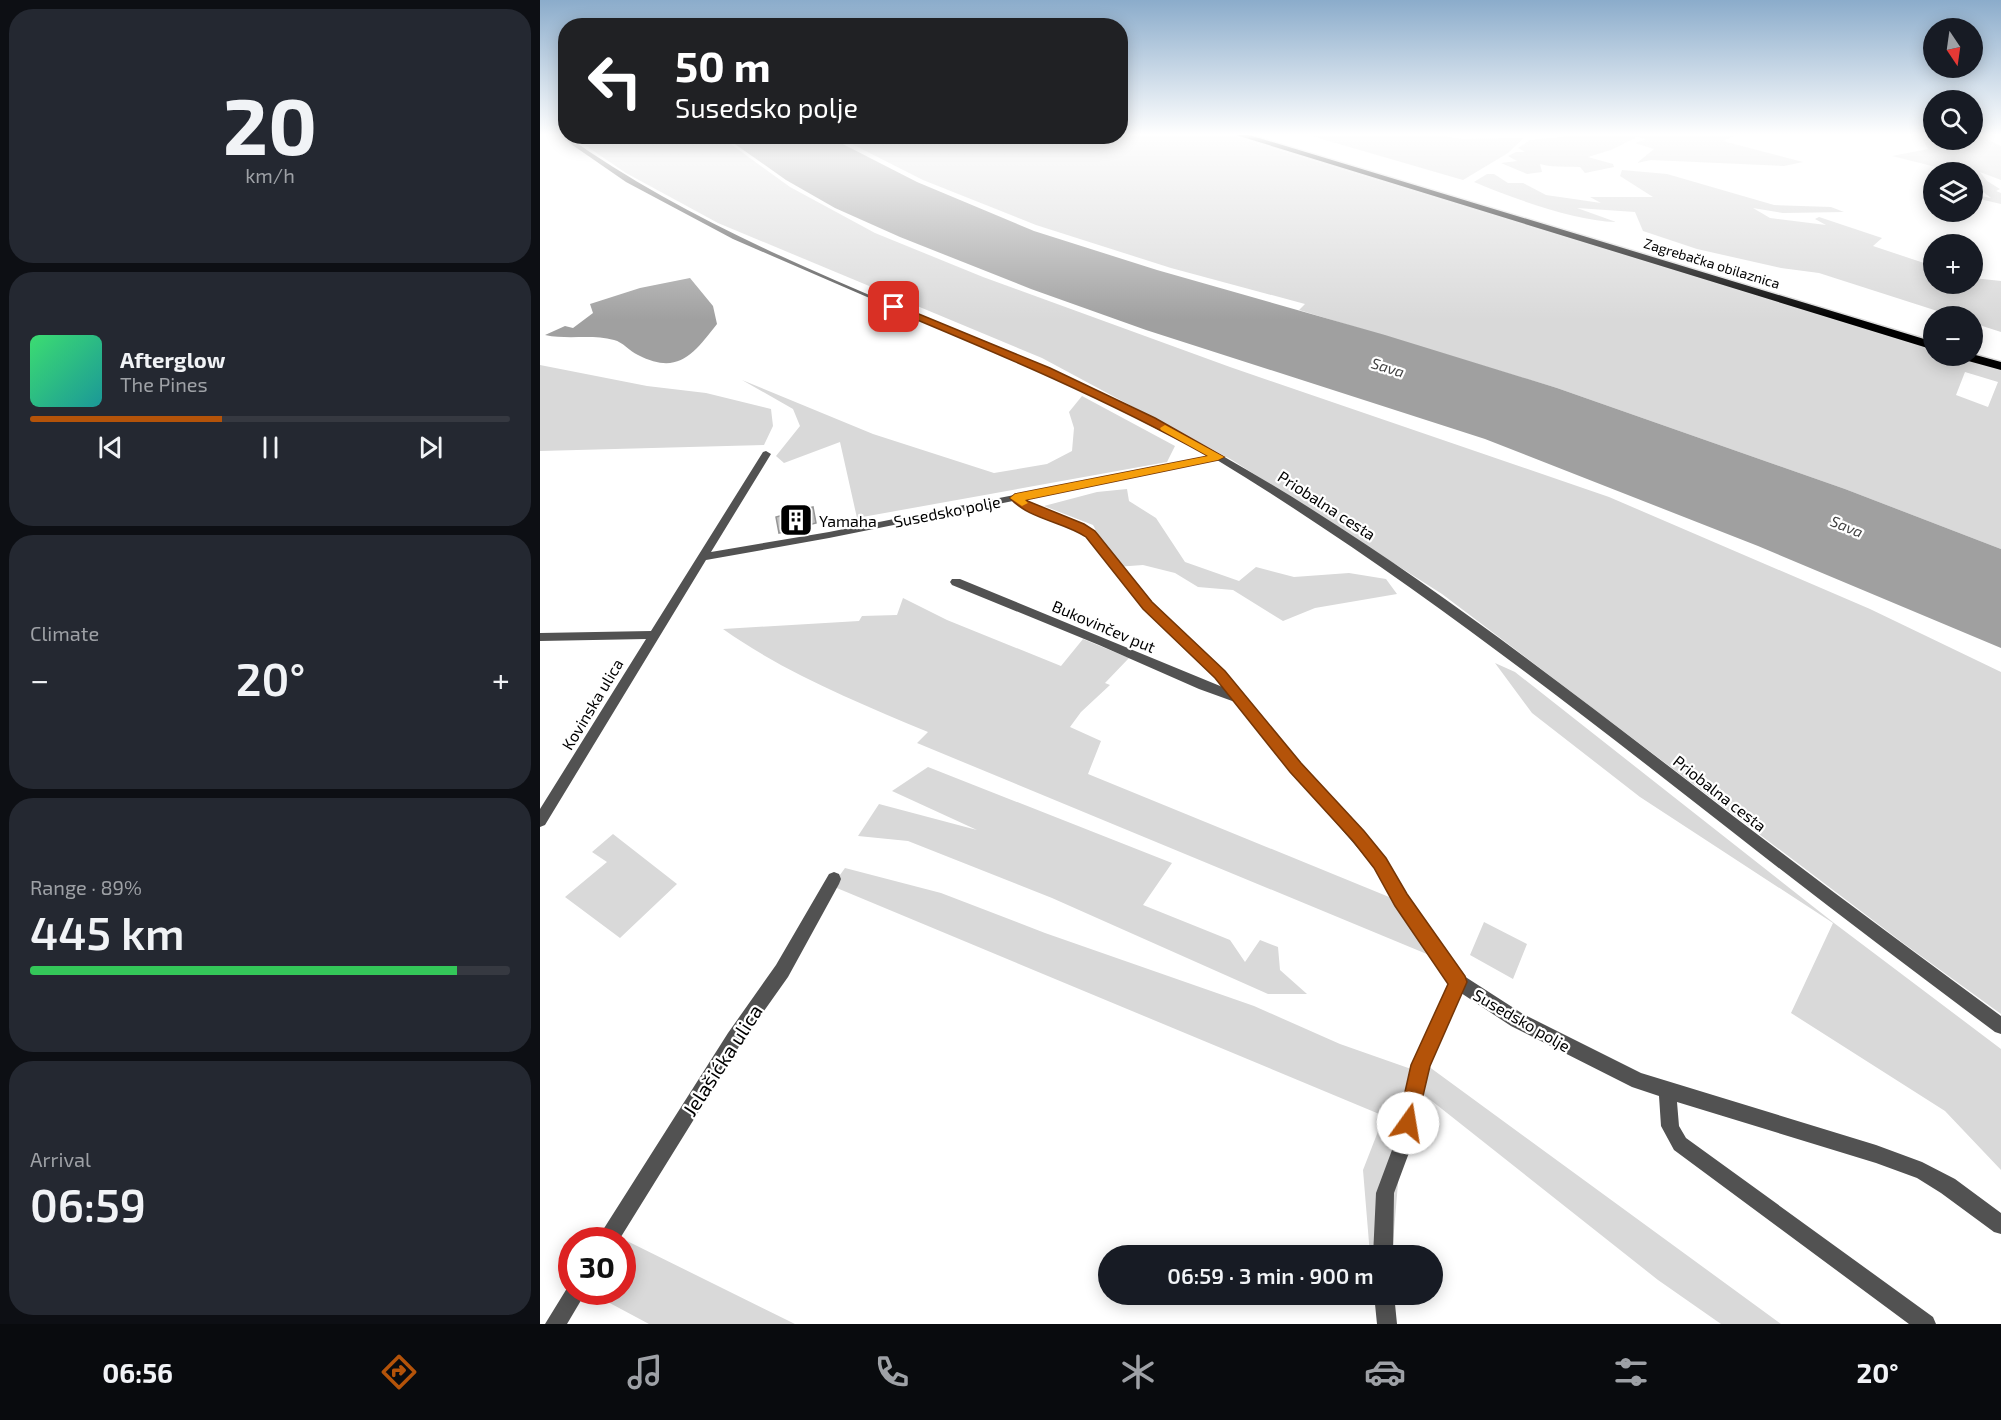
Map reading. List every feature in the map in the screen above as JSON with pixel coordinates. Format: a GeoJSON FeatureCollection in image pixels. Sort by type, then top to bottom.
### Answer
{"type":"FeatureCollection","features":[{"type":"Feature","properties":{"kind":"highway","name":"Zagrebačka obilaznica"},"geometry":{"type":"LineString","coordinates":[[1443,197],[1923,343]]}},
{"type":"Feature","properties":{"kind":"highway","name":"Zagrebačka obilaznica"},"geometry":{"type":"LineString","coordinates":[[1463,197],[1923,335]]}},
{"type":"Feature","properties":{"kind":"highway"},"geometry":{"type":"LineString","coordinates":[[1983,353],[2001,358]]}},
{"type":"Feature","properties":{"kind":"highway"},"geometry":{"type":"LineString","coordinates":[[1983,361],[2001,366]]}},
{"type":"Feature","properties":{"kind":"street","name":"Priobalna cesta"},"geometry":{"type":"LineString","coordinates":[[659,197],[773,256],[1046,370],[1151,420],[1218,457],[1388,564],[1552,684],[1896,950],[2001,1026]]}},
{"type":"Feature","properties":{"kind":"street","name":"Kovinska ulica"},"geometry":{"type":"LineString","coordinates":[[540,821],[766,454]]}},
{"type":"Feature","properties":{"kind":"street","name":"Susedsko polje"},"geometry":{"type":"LineString","coordinates":[[701,557],[1218,457]]}},
{"type":"Feature","properties":{"kind":"street","name":"Susedsko polje"},"geometry":{"type":"LineString","coordinates":[[1015,498],[1028,507],[1080,527],[1091,534],[1148,605],[1220,674],[1296,767],[1380,863],[1401,900],[1458,982],[1516,1020],[1638,1081],[1903,1163],[1948,1186],[2001,1225]]}},
{"type":"Feature","properties":{"kind":"street","name":"Bukovinčev put"},"geometry":{"type":"LineString","coordinates":[[956,582],[1203,686],[1240,699]]}},
{"type":"Feature","properties":{"kind":"street","name":"Kovinska ulica"},"geometry":{"type":"LineString","coordinates":[[540,637],[653,635]]}},
{"type":"Feature","properties":{"kind":"street","name":"Jelašićka ulica"},"geometry":{"type":"LineString","coordinates":[[616,1227],[734,1040],[782,971],[834,879]]}},
{"type":"Feature","properties":{"kind":"street"},"geometry":{"type":"LineString","coordinates":[[1383,1245],[1385,1192],[1404,1142],[1421,1065],[1458,982]]}},
{"type":"Feature","properties":{"kind":"street"},"geometry":{"type":"LineString","coordinates":[[1668,1092],[1669,1125],[1680,1144],[1926,1324]]}},
{"type":"Feature","properties":{"kind":"street"},"geometry":{"type":"LineString","coordinates":[[555,1324],[567,1305]]}},
{"type":"Feature","properties":{"kind":"street"},"geometry":{"type":"LineString","coordinates":[[1385,1305],[1387,1324]]}},
{"type":"Feature","properties":{"kind":"shaded area"},"geometry":{"type":"Polygon","coordinates":[[[670,197],[808,197],[875,233],[983,277],[1230,367],[1609,497],[1870,609],[2001,672],[2001,1014],[1903,943],[1442,594],[1232,460],[1042,358],[718,223],[670,197]]]}},
{"type":"Feature","properties":{"kind":"shaded area"},"geometry":{"type":"Polygon","coordinates":[[[965,197],[1432,197],[1923,347],[1923,366],[1983,366],[2001,371],[2001,549],[1845,489],[1557,388],[1299,310],[1305,304],[1171,268],[1036,225],[965,197]],[[1965,372],[1956,395],[1988,407],[1998,382],[1965,372]]]}},
{"type":"Feature","properties":{"kind":"shaded area"},"geometry":{"type":"Polygon","coordinates":[[[1514,197],[1558,197],[1601,203],[1590,197],[1746,197],[1774,205],[1831,207],[1844,212],[1783,213],[1753,208],[1770,218],[1826,225],[1815,219],[1819,217],[1882,238],[1873,246],[1923,263],[1923,294],[1983,294],[1983,279],[2001,281],[2001,332],[1983,326],[1983,306],[1923,306],[1819,273],[1781,268],[1697,249],[1643,231],[1635,212],[1577,208],[1616,222],[1600,221],[1563,213],[1514,197]]]}},
{"type":"Feature","properties":{"kind":"shaded area"},"geometry":{"type":"Polygon","coordinates":[[[1985,197],[2001,197],[2001,204],[1983,200],[1985,197]]]}},
{"type":"Feature","properties":{"kind":"shaded area"},"geometry":{"type":"Polygon","coordinates":[[[540,365],[647,386],[706,393],[771,409],[773,426],[764,445],[540,451],[540,365]]]}},
{"type":"Feature","properties":{"kind":"shaded area"},"geometry":{"type":"Polygon","coordinates":[[[742,380],[873,434],[994,473],[1047,464],[1072,451],[1074,428],[1069,412],[1082,396],[1175,446],[1167,462],[857,518],[840,442],[784,463],[776,456],[800,426],[793,409],[742,380]]]}},
{"type":"Feature","properties":{"kind":"shaded area"},"geometry":{"type":"Polygon","coordinates":[[[1127,489],[1129,501],[1156,518],[1185,562],[1239,581],[1256,567],[1294,577],[1349,573],[1386,579],[1397,594],[1315,608],[1283,621],[1233,590],[1198,587],[1175,573],[1143,565],[1116,567],[1093,525],[1044,506],[1097,492],[1127,489]]]}},
{"type":"Feature","properties":{"kind":"shaded area"},"geometry":{"type":"Polygon","coordinates":[[[903,598],[947,620],[1061,666],[1083,639],[1129,658],[1105,683],[1110,685],[1081,712],[1070,727],[1101,741],[1088,774],[1394,899],[1434,957],[917,743],[928,732],[796,673],[723,629],[859,621],[862,616],[897,615],[903,598]]]}},
{"type":"Feature","properties":{"kind":"shaded area"},"geometry":{"type":"Polygon","coordinates":[[[1495,663],[1515,672],[1834,923],[2001,1049],[2001,1170],[1945,1111],[1791,1013],[1833,923],[1640,797],[1532,713],[1495,663]]]}},
{"type":"Feature","properties":{"kind":"shaded area"},"geometry":{"type":"Polygon","coordinates":[[[928,767],[1172,863],[1143,905],[1230,940],[1245,962],[1260,940],[1278,947],[1280,970],[1307,994],[1268,994],[1052,898],[908,841],[858,836],[879,804],[977,830],[892,791],[928,767]]]}},
{"type":"Feature","properties":{"kind":"shaded area"},"geometry":{"type":"Polygon","coordinates":[[[613,834],[677,884],[620,938],[565,897],[607,862],[592,852],[613,834]]]}},
{"type":"Feature","properties":{"kind":"shaded area"},"geometry":{"type":"Polygon","coordinates":[[[845,868],[941,893],[1045,933],[1254,1006],[1340,1044],[1414,1070],[1400,1159],[1393,1245],[1369,1245],[1363,1170],[1384,1116],[832,886],[845,868]]]}},
{"type":"Feature","properties":{"kind":"shaded area"},"geometry":{"type":"Polygon","coordinates":[[[1484,922],[1527,944],[1513,979],[1470,955],[1484,922]]]}},
{"type":"Feature","properties":{"kind":"shaded area"},"geometry":{"type":"Polygon","coordinates":[[[1428,1066],[1781,1324],[1721,1324],[1658,1280],[1423,1094],[1428,1066]]]}},
{"type":"Feature","properties":{"kind":"shaded area"},"geometry":{"type":"Polygon","coordinates":[[[636,1245],[795,1324],[649,1324],[613,1305],[636,1305],[636,1245]]]}},
{"type":"Feature","properties":{"kind":"water","name":"Sava"},"geometry":{"type":"Polygon","coordinates":[[[815,197],[952,197],[1034,231],[1157,270],[1385,335],[1557,388],[1845,489],[2001,549],[2001,648],[1758,546],[1485,439],[1146,330],[1031,289],[900,237],[815,197]]]}},
{"type":"Feature","properties":{"kind":"water"},"geometry":{"type":"Polygon","coordinates":[[[690,278],[713,306],[717,324],[693,352],[675,362],[652,361],[614,340],[545,335],[565,326],[573,328],[593,313],[590,304],[640,288],[690,278]]]}},
{"type":"Feature","properties":{"kind":"building","name":"Yamaha"},"geometry":{"type":"Polygon","coordinates":[[[813,507],[816,523],[779,533],[776,517],[813,507]]]}},
{"type":"Feature","properties":{"kind":"slow traffic"},"geometry":{"type":"LineString","coordinates":[[1022,503],[1015,498],[1218,457],[1165,428]]}},
{"type":"Feature","properties":{"kind":"place","name":"Yamaha"},"geometry":{"type":"Point","coordinates":[796,520]}},
{"type":"Feature","properties":{"kind":"route"},"geometry":{"type":"LineString","coordinates":[[894,307],[1046,370],[1151,420],[1218,457],[1015,498],[1028,507],[1080,527],[1091,534],[1148,605],[1220,674],[1296,767],[1380,863],[1401,900],[1458,982],[1421,1065],[1408,1123]]}}]}
